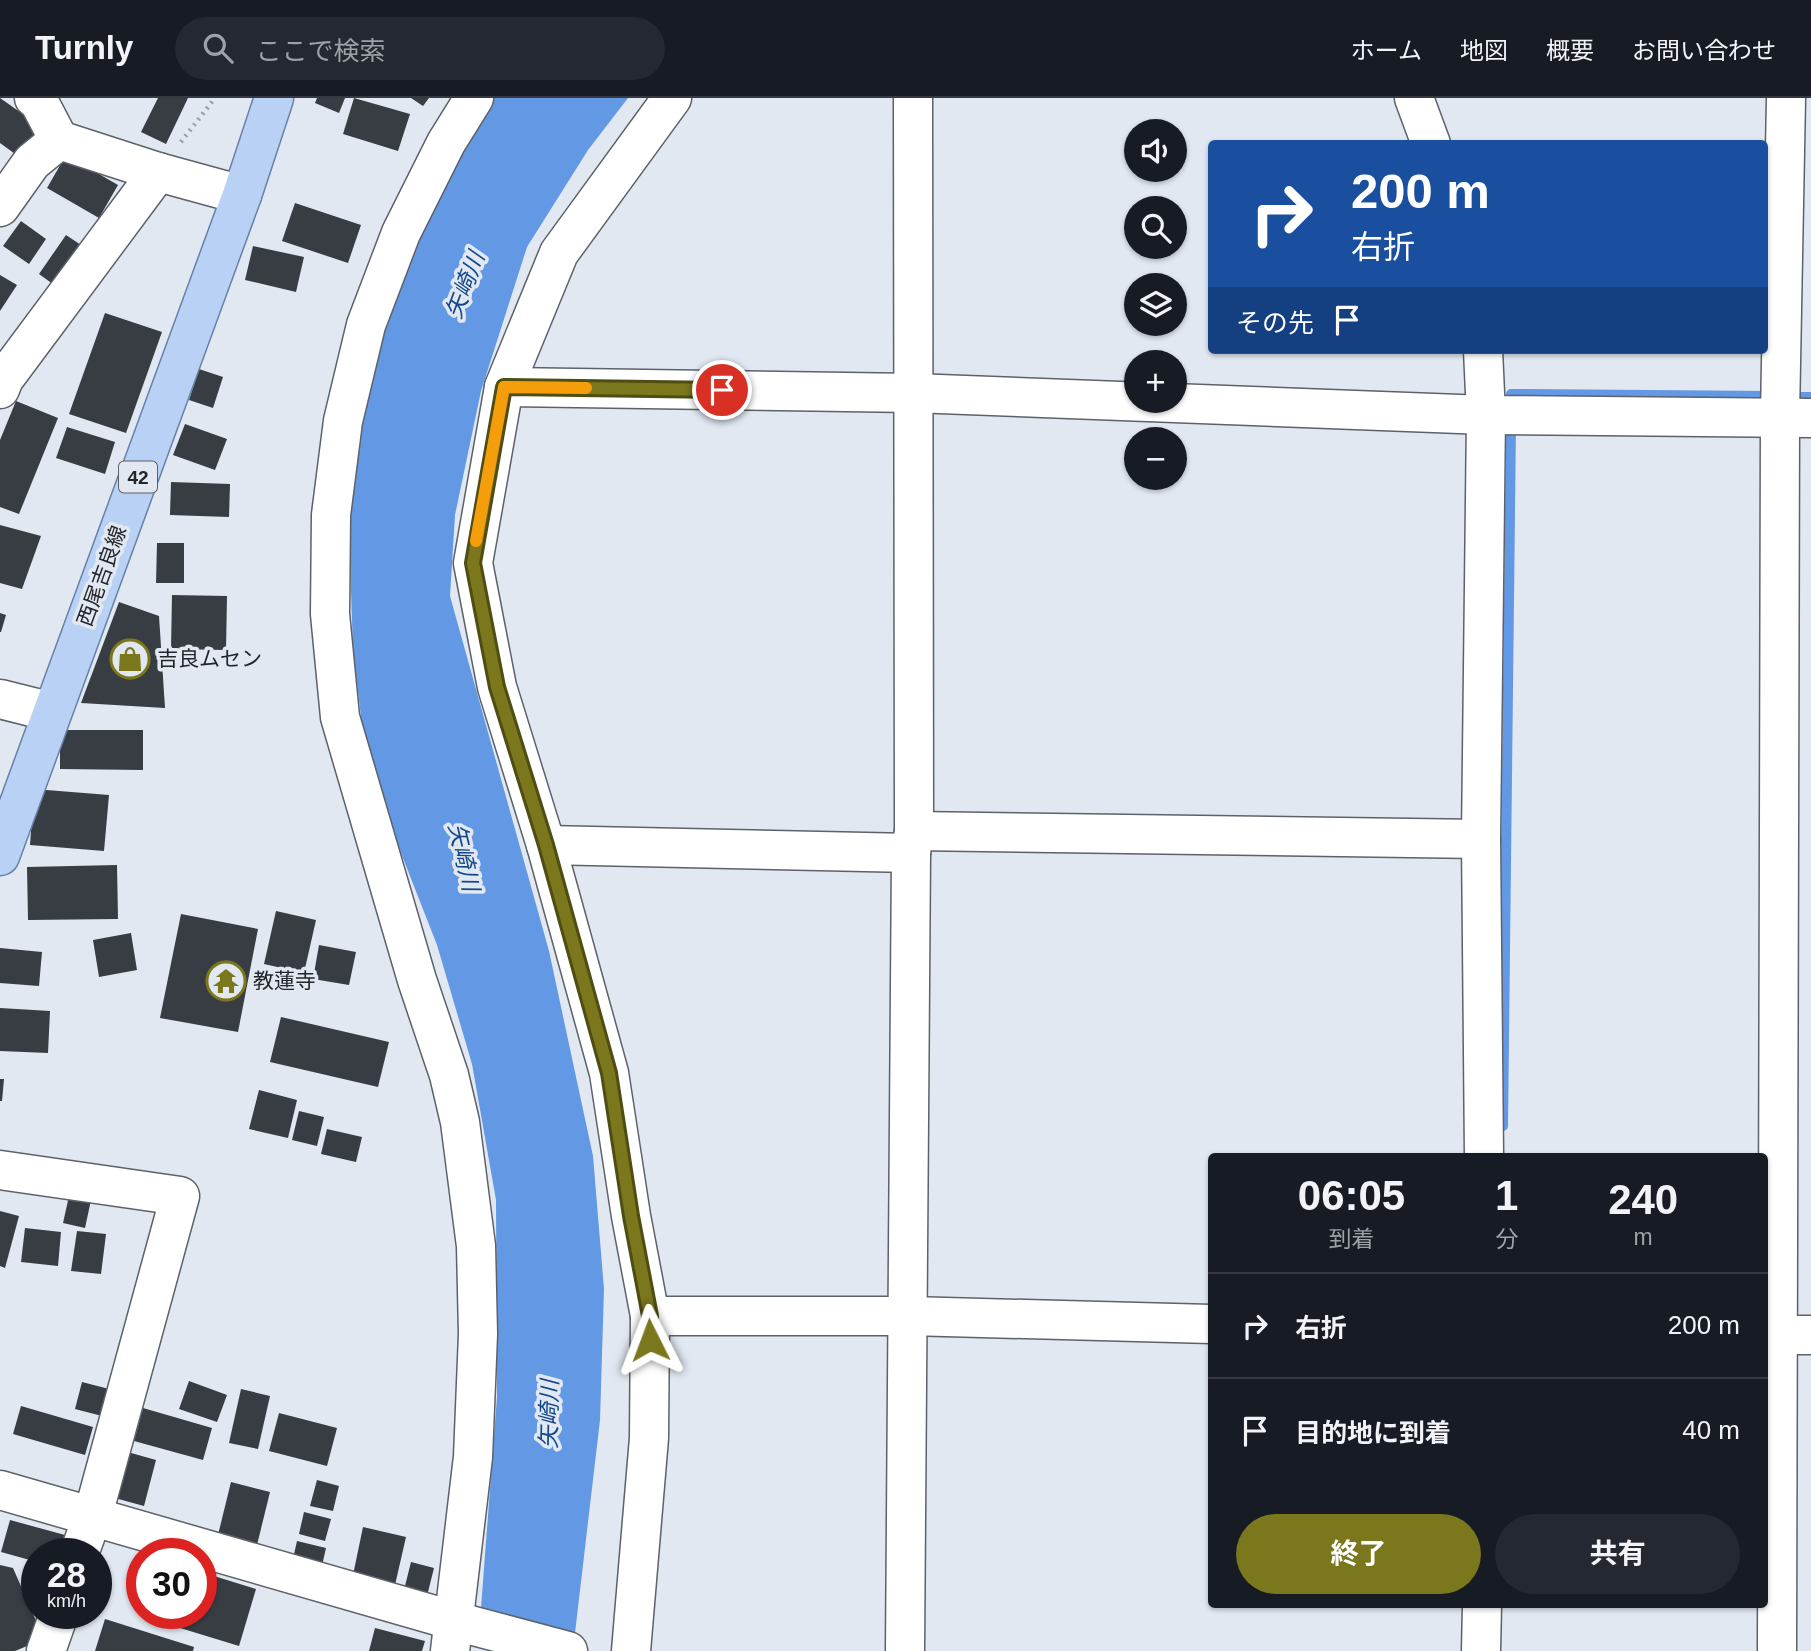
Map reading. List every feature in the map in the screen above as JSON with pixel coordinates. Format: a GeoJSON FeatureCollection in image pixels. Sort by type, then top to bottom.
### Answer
{"type":"FeatureCollection","features":[{"type":"Feature","properties":{"kind":"main road","name":"西尾吉良線"},"geometry":{"type":"LineString","coordinates":[[0,856],[242,195],[274,98]]}},
{"type":"Feature","properties":{"kind":"street"},"geometry":{"type":"LineString","coordinates":[[34,98],[39,102],[59,140],[158,172],[242,195]]}},
{"type":"Feature","properties":{"kind":"street"},"geometry":{"type":"LineString","coordinates":[[462,1633],[474,1457],[478,1335],[476,1246],[460,1122],[449,1075],[417,980],[340,717],[330,614],[331,515],[343,421],[366,325],[401,233],[446,143],[474,98]]}},
{"type":"Feature","properties":{"kind":"street"},"geometry":{"type":"LineString","coordinates":[[631,1651],[649,1438],[650,1316],[609,1073],[546,845],[497,687],[473,563],[504,387],[559,253],[672,98]]}},
{"type":"Feature","properties":{"kind":"street"},"geometry":{"type":"LineString","coordinates":[[905,1651],[912,842],[912,98]]}},
{"type":"Feature","properties":{"kind":"street"},"geometry":{"type":"LineString","coordinates":[[1414,98],[1430,140]]}},
{"type":"Feature","properties":{"kind":"street"},"geometry":{"type":"LineString","coordinates":[[1777,1651],[1784,1335],[1795,417],[1786,98]]}},
{"type":"Feature","properties":{"kind":"street"},"geometry":{"type":"LineString","coordinates":[[0,207],[32,162],[59,140]]}},
{"type":"Feature","properties":{"kind":"street"},"geometry":{"type":"LineString","coordinates":[[0,389],[4,379],[158,172]]}},
{"type":"Feature","properties":{"kind":"street"},"geometry":{"type":"LineString","coordinates":[[1483,354],[1486,415],[1482,839],[1484,1153]]}},
{"type":"Feature","properties":{"kind":"street"},"geometry":{"type":"LineString","coordinates":[[504,387],[913,393],[1486,415],[1795,417]]}},
{"type":"Feature","properties":{"kind":"street"},"geometry":{"type":"LineString","coordinates":[[0,699],[52,712]]}},
{"type":"Feature","properties":{"kind":"street"},"geometry":{"type":"LineString","coordinates":[[546,845],[1482,839]]}},
{"type":"Feature","properties":{"kind":"street"},"geometry":{"type":"LineString","coordinates":[[0,1170],[180,1196],[85,1538]]}},
{"type":"Feature","properties":{"kind":"street"},"geometry":{"type":"LineString","coordinates":[[650,1316],[909,1316],[1208,1324]]}},
{"type":"Feature","properties":{"kind":"street"},"geometry":{"type":"LineString","coordinates":[[0,1490],[93,1515],[462,1633],[568,1651]]}},
{"type":"Feature","properties":{"kind":"street"},"geometry":{"type":"LineString","coordinates":[[1481,1651],[1482,1608]]}},
{"type":"Feature","properties":{"kind":"street"},"geometry":{"type":"LineString","coordinates":[[46,1651],[54,1629]]}},
{"type":"Feature","properties":{"kind":"path"},"geometry":{"type":"LineString","coordinates":[[158,172],[215,98]]}},
{"type":"Feature","properties":{"kind":"water","name":"矢崎川"},"geometry":{"type":"Polygon","coordinates":[[[488,98],[628,98],[588,150],[527,247],[481,391],[455,515],[450,596],[549,951],[593,1156],[604,1289],[600,1420],[575,1633],[481,1608],[497,1397],[496,1200],[472,1064],[437,945],[367,766],[353,650],[347,473],[385,311],[448,161],[488,98]]]}},
{"type":"Feature","properties":{"kind":"building"},"geometry":{"type":"Polygon","coordinates":[[[0,98],[44,129],[22,159],[0,143],[0,98]]]}},
{"type":"Feature","properties":{"kind":"building"},"geometry":{"type":"Polygon","coordinates":[[[158,98],[188,98],[166,144],[141,132],[158,98]]]}},
{"type":"Feature","properties":{"kind":"building"},"geometry":{"type":"Polygon","coordinates":[[[317,98],[345,98],[339,113],[315,103],[317,98]]]}},
{"type":"Feature","properties":{"kind":"building"},"geometry":{"type":"Polygon","coordinates":[[[354,98],[410,114],[398,151],[343,134],[354,98]]]}},
{"type":"Feature","properties":{"kind":"building"},"geometry":{"type":"Polygon","coordinates":[[[411,98],[429,98],[423,106],[411,98]]]}},
{"type":"Feature","properties":{"kind":"building"},"geometry":{"type":"Polygon","coordinates":[[[66,155],[118,185],[99,218],[47,188],[66,155]]]}},
{"type":"Feature","properties":{"kind":"building"},"geometry":{"type":"Polygon","coordinates":[[[295,203],[361,225],[348,263],[282,241],[295,203]]]}},
{"type":"Feature","properties":{"kind":"building"},"geometry":{"type":"Polygon","coordinates":[[[21,221],[46,239],[29,264],[3,246],[21,221]]]}},
{"type":"Feature","properties":{"kind":"building"},"geometry":{"type":"Polygon","coordinates":[[[66,235],[84,247],[57,287],[39,274],[66,235]]]}},
{"type":"Feature","properties":{"kind":"building"},"geometry":{"type":"Polygon","coordinates":[[[253,246],[304,257],[296,292],[245,280],[253,246]]]}},
{"type":"Feature","properties":{"kind":"building"},"geometry":{"type":"Polygon","coordinates":[[[0,275],[17,285],[0,311],[0,275]]]}},
{"type":"Feature","properties":{"kind":"building"},"geometry":{"type":"Polygon","coordinates":[[[105,313],[162,332],[126,433],[69,414],[105,313]]]}},
{"type":"Feature","properties":{"kind":"building"},"geometry":{"type":"Polygon","coordinates":[[[199,369],[223,377],[213,408],[189,400],[199,369]]]}},
{"type":"Feature","properties":{"kind":"building"},"geometry":{"type":"Polygon","coordinates":[[[16,401],[58,418],[19,514],[0,507],[0,440],[16,401]]]}},
{"type":"Feature","properties":{"kind":"building"},"geometry":{"type":"Polygon","coordinates":[[[185,424],[227,439],[215,470],[173,455],[185,424]]]}},
{"type":"Feature","properties":{"kind":"building"},"geometry":{"type":"Polygon","coordinates":[[[67,427],[115,442],[105,474],[56,458],[67,427]]]}},
{"type":"Feature","properties":{"kind":"building"},"geometry":{"type":"Polygon","coordinates":[[[171,482],[230,484],[229,517],[170,515],[171,482]]]}},
{"type":"Feature","properties":{"kind":"building"},"geometry":{"type":"Polygon","coordinates":[[[0,525],[41,536],[22,589],[0,583],[0,525]]]}},
{"type":"Feature","properties":{"kind":"building"},"geometry":{"type":"Polygon","coordinates":[[[157,543],[184,543],[184,583],[156,583],[157,543]]]}},
{"type":"Feature","properties":{"kind":"building"},"geometry":{"type":"Polygon","coordinates":[[[172,595],[227,596],[226,650],[171,649],[172,595]]]}},
{"type":"Feature","properties":{"kind":"building","name":"吉良ムセン"},"geometry":{"type":"Polygon","coordinates":[[[119,602],[159,616],[165,708],[81,703],[119,602]]]}},
{"type":"Feature","properties":{"kind":"building"},"geometry":{"type":"Polygon","coordinates":[[[0,613],[6,615],[1,632],[0,632],[0,613]]]}},
{"type":"Feature","properties":{"kind":"building"},"geometry":{"type":"Polygon","coordinates":[[[60,730],[143,730],[143,770],[60,769],[60,730]]]}},
{"type":"Feature","properties":{"kind":"building"},"geometry":{"type":"Polygon","coordinates":[[[34,789],[109,795],[104,851],[30,845],[34,789]]]}},
{"type":"Feature","properties":{"kind":"building"},"geometry":{"type":"Polygon","coordinates":[[[117,865],[118,919],[28,920],[27,867],[117,865]]]}},
{"type":"Feature","properties":{"kind":"building"},"geometry":{"type":"Polygon","coordinates":[[[276,911],[316,920],[304,973],[264,964],[276,911]]]}},
{"type":"Feature","properties":{"kind":"building"},"geometry":{"type":"Polygon","coordinates":[[[181,914],[258,929],[238,1032],[160,1018],[181,914]]]}},
{"type":"Feature","properties":{"kind":"building"},"geometry":{"type":"Polygon","coordinates":[[[131,933],[137,970],[99,977],[93,940],[131,933]]]}},
{"type":"Feature","properties":{"kind":"building"},"geometry":{"type":"Polygon","coordinates":[[[319,945],[356,952],[349,985],[313,979],[319,945]]]}},
{"type":"Feature","properties":{"kind":"building"},"geometry":{"type":"Polygon","coordinates":[[[0,948],[42,952],[39,986],[0,983],[0,948]]]}},
{"type":"Feature","properties":{"kind":"building"},"geometry":{"type":"Polygon","coordinates":[[[0,1008],[50,1011],[48,1053],[0,1051],[0,1008]]]}},
{"type":"Feature","properties":{"kind":"building"},"geometry":{"type":"Polygon","coordinates":[[[281,1017],[389,1042],[378,1087],[270,1062],[281,1017]]]}},
{"type":"Feature","properties":{"kind":"building"},"geometry":{"type":"Polygon","coordinates":[[[0,1079],[4,1079],[2,1101],[0,1101],[0,1079]]]}},
{"type":"Feature","properties":{"kind":"building"},"geometry":{"type":"Polygon","coordinates":[[[259,1090],[297,1100],[288,1138],[249,1129],[259,1090]]]}},
{"type":"Feature","properties":{"kind":"building"},"geometry":{"type":"Polygon","coordinates":[[[299,1111],[324,1117],[317,1146],[292,1140],[299,1111]]]}},
{"type":"Feature","properties":{"kind":"building"},"geometry":{"type":"Polygon","coordinates":[[[327,1129],[362,1137],[356,1162],[321,1154],[327,1129]]]}},
{"type":"Feature","properties":{"kind":"building"},"geometry":{"type":"Polygon","coordinates":[[[69,1196],[91,1200],[85,1228],[63,1223],[69,1196]]]}},
{"type":"Feature","properties":{"kind":"building"},"geometry":{"type":"Polygon","coordinates":[[[0,1211],[19,1216],[5,1268],[0,1266],[0,1211]]]}},
{"type":"Feature","properties":{"kind":"building"},"geometry":{"type":"Polygon","coordinates":[[[25,1228],[61,1232],[58,1266],[21,1262],[25,1228]]]}},
{"type":"Feature","properties":{"kind":"building"},"geometry":{"type":"Polygon","coordinates":[[[77,1231],[106,1234],[101,1274],[71,1271],[77,1231]]]}},
{"type":"Feature","properties":{"kind":"building"},"geometry":{"type":"Polygon","coordinates":[[[189,1381],[227,1395],[217,1422],[179,1409],[189,1381]]]}},
{"type":"Feature","properties":{"kind":"building"},"geometry":{"type":"Polygon","coordinates":[[[82,1382],[109,1389],[102,1416],[75,1409],[82,1382]]]}},
{"type":"Feature","properties":{"kind":"building"},"geometry":{"type":"Polygon","coordinates":[[[241,1389],[270,1396],[258,1449],[229,1443],[241,1389]]]}},
{"type":"Feature","properties":{"kind":"building"},"geometry":{"type":"Polygon","coordinates":[[[21,1406],[93,1427],[85,1455],[13,1434],[21,1406]]]}},
{"type":"Feature","properties":{"kind":"building"},"geometry":{"type":"Polygon","coordinates":[[[143,1408],[212,1428],[203,1460],[134,1441],[143,1408]]]}},
{"type":"Feature","properties":{"kind":"building"},"geometry":{"type":"Polygon","coordinates":[[[279,1413],[337,1428],[327,1466],[269,1451],[279,1413]]]}},
{"type":"Feature","properties":{"kind":"building"},"geometry":{"type":"Polygon","coordinates":[[[124,1451],[156,1460],[144,1506],[111,1497],[124,1451]]]}},
{"type":"Feature","properties":{"kind":"building"},"geometry":{"type":"Polygon","coordinates":[[[317,1480],[339,1486],[333,1511],[310,1506],[317,1480]]]}},
{"type":"Feature","properties":{"kind":"building"},"geometry":{"type":"Polygon","coordinates":[[[231,1482],[270,1492],[256,1549],[217,1539],[231,1482]]]}},
{"type":"Feature","properties":{"kind":"building"},"geometry":{"type":"Polygon","coordinates":[[[304,1512],[331,1519],[325,1541],[299,1534],[304,1512]]]}},
{"type":"Feature","properties":{"kind":"building"},"geometry":{"type":"Polygon","coordinates":[[[10,1520],[65,1535],[64,1538],[21,1538],[21,1558],[1,1552],[10,1520]]]}},
{"type":"Feature","properties":{"kind":"building"},"geometry":{"type":"Polygon","coordinates":[[[363,1527],[406,1537],[395,1585],[353,1575],[363,1527]]]}},
{"type":"Feature","properties":{"kind":"building"},"geometry":{"type":"Polygon","coordinates":[[[297,1541],[326,1548],[321,1570],[292,1563],[297,1541]]]}},
{"type":"Feature","properties":{"kind":"building"},"geometry":{"type":"Polygon","coordinates":[[[411,1562],[434,1568],[426,1600],[403,1594],[411,1562]]]}},
{"type":"Feature","properties":{"kind":"building"},"geometry":{"type":"Polygon","coordinates":[[[0,1565],[13,1568],[21,1586],[21,1629],[40,1629],[44,1639],[15,1651],[0,1651],[0,1565]]]}},
{"type":"Feature","properties":{"kind":"building"},"geometry":{"type":"Polygon","coordinates":[[[217,1577],[256,1589],[239,1646],[183,1629],[217,1629],[217,1577]]]}},
{"type":"Feature","properties":{"kind":"building"},"geometry":{"type":"Polygon","coordinates":[[[112,1621],[126,1626],[126,1629],[137,1629],[194,1647],[193,1651],[95,1651],[102,1629],[112,1629],[112,1621]]]}},
{"type":"Feature","properties":{"kind":"building"},"geometry":{"type":"Polygon","coordinates":[[[375,1628],[425,1641],[422,1651],[369,1651],[375,1628]]]}},
{"type":"Feature","properties":{"kind":"waterway"},"geometry":{"type":"LineString","coordinates":[[1511,409],[1511,394],[1772,396]]}},
{"type":"Feature","properties":{"kind":"waterway"},"geometry":{"type":"LineString","coordinates":[[1787,397],[1811,397]]}},
{"type":"Feature","properties":{"kind":"waterway"},"geometry":{"type":"LineString","coordinates":[[1503,1126],[1511,424]]}},
{"type":"Feature","properties":{"kind":"slow traffic"},"geometry":{"type":"LineString","coordinates":[[476,541],[504,387],[586,388]]}},
{"type":"Feature","properties":{"kind":"place","name":"吉良ムセン"},"geometry":{"type":"Point","coordinates":[130,659]}},
{"type":"Feature","properties":{"kind":"place","name":"教蓮寺"},"geometry":{"type":"Point","coordinates":[226,981]}},
{"type":"Feature","properties":{"kind":"route"},"geometry":{"type":"LineString","coordinates":[[650,1340],[650,1316],[609,1073],[546,845],[497,687],[473,563],[489,460],[504,387],[722,390]]}}]}
